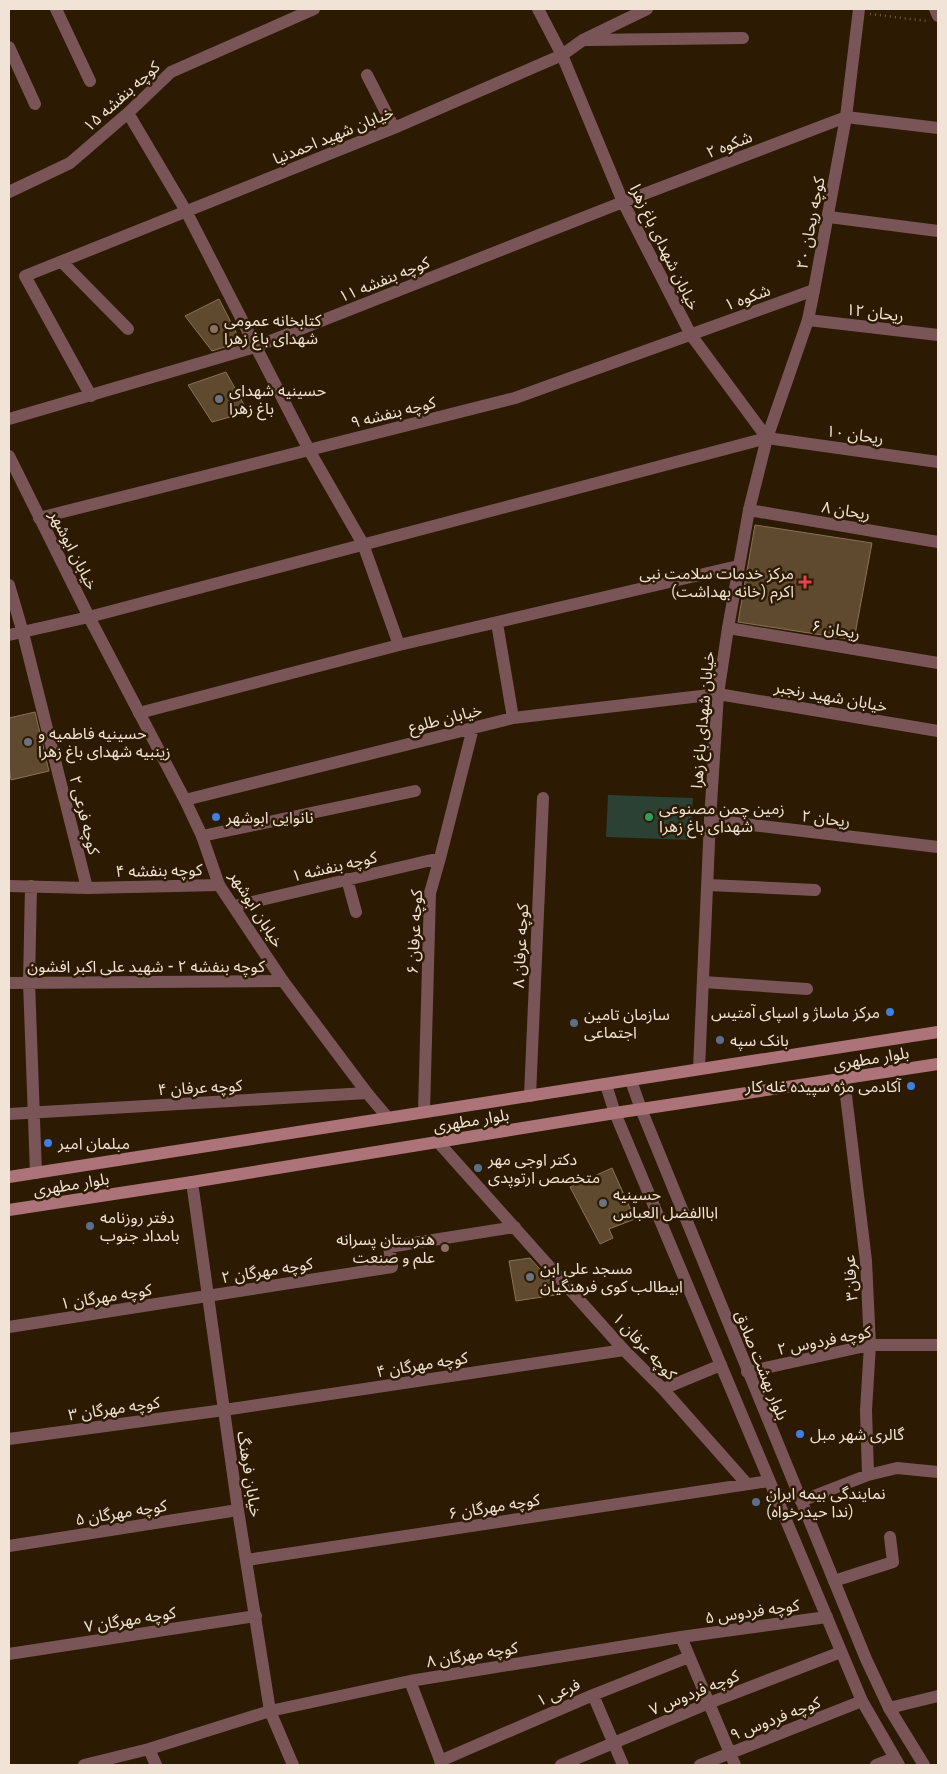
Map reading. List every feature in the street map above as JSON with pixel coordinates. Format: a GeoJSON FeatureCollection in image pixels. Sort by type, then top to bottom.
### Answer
{"type":"FeatureCollection","features":[{"type":"Feature","properties":{"kind":"main road","name":"بلوار مطهری"},"geometry":{"type":"LineString","coordinates":[[9,1177],[938,1032]]}},
{"type":"Feature","properties":{"kind":"main road","name":"بلوار مطهری"},"geometry":{"type":"LineString","coordinates":[[9,1210],[641,1109],[938,1064]]}},
{"type":"Feature","properties":{"kind":"street"},"geometry":{"type":"LineString","coordinates":[[56,9],[90,81]]}},
{"type":"Feature","properties":{"kind":"street","name":"کوچه بنفشه ١۵"},"geometry":{"type":"LineString","coordinates":[[9,192],[70,163],[128,113],[171,72],[314,9]]}},
{"type":"Feature","properties":{"kind":"street","name":"خیابان شهدای باغ زهرا"},"geometry":{"type":"LineString","coordinates":[[538,9],[562,56],[623,202],[691,335],[767,438]]}},
{"type":"Feature","properties":{"kind":"street","name":"خیابان شهید احمدنیا"},"geometry":{"type":"LineString","coordinates":[[90,396],[25,276],[394,128],[562,56],[583,40],[647,9]]}},
{"type":"Feature","properties":{"kind":"street"},"geometry":{"type":"LineString","coordinates":[[934,19],[935,9]]}},
{"type":"Feature","properties":{"kind":"street","name":"کوچه ریحان ۲۰"},"geometry":{"type":"LineString","coordinates":[[767,438],[808,320],[829,217],[846,117],[859,11]]}},
{"type":"Feature","properties":{"kind":"street"},"geometry":{"type":"LineString","coordinates":[[583,40],[743,38]]}},
{"type":"Feature","properties":{"kind":"street"},"geometry":{"type":"LineString","coordinates":[[9,46],[35,104]]}},
{"type":"Feature","properties":{"kind":"street"},"geometry":{"type":"LineString","coordinates":[[367,75],[394,128]]}},
{"type":"Feature","properties":{"kind":"street"},"geometry":{"type":"LineString","coordinates":[[128,113],[186,211],[309,450],[363,544],[399,645]]}},
{"type":"Feature","properties":{"kind":"street"},"geometry":{"type":"LineString","coordinates":[[846,117],[938,128]]}},
{"type":"Feature","properties":{"kind":"street","name":"شکوه ۲"},"geometry":{"type":"LineString","coordinates":[[623,202],[846,117]]}},
{"type":"Feature","properties":{"kind":"street","name":"کوچه بنفشه ۱۱"},"geometry":{"type":"LineString","coordinates":[[9,419],[255,347],[623,202]]}},
{"type":"Feature","properties":{"kind":"street"},"geometry":{"type":"LineString","coordinates":[[829,217],[938,231]]}},
{"type":"Feature","properties":{"kind":"street"},"geometry":{"type":"LineString","coordinates":[[62,262],[128,328]]}},
{"type":"Feature","properties":{"kind":"street","name":"شکوه ۱"},"geometry":{"type":"LineString","coordinates":[[691,335],[814,290]]}},
{"type":"Feature","properties":{"kind":"street","name":"ریحان ۱۲"},"geometry":{"type":"LineString","coordinates":[[808,320],[938,335]]}},
{"type":"Feature","properties":{"kind":"street","name":"کوچه بنفشه ۹"},"geometry":{"type":"LineString","coordinates":[[39,518],[515,398],[691,335]]}},
{"type":"Feature","properties":{"kind":"street"},"geometry":{"type":"LineString","coordinates":[[9,635],[89,617],[767,438]]}},
{"type":"Feature","properties":{"kind":"street","name":"ریحان ۱۰"},"geometry":{"type":"LineString","coordinates":[[767,438],[938,462]]}},
{"type":"Feature","properties":{"kind":"street","name":"خیابان شهدای باغ‌ زهرا"},"geometry":{"type":"LineString","coordinates":[[699,1069],[710,820],[718,694],[738,566],[749,510],[767,438]]}},
{"type":"Feature","properties":{"kind":"street","name":"خیابان ابوشهر"},"geometry":{"type":"LineString","coordinates":[[9,456],[89,617],[185,800],[202,836],[220,885],[284,981],[367,1093],[388,1118]]}},
{"type":"Feature","properties":{"kind":"street","name":"ریحان ۸"},"geometry":{"type":"LineString","coordinates":[[749,510],[938,542]]}},
{"type":"Feature","properties":{"kind":"street"},"geometry":{"type":"LineString","coordinates":[[139,713],[399,645],[738,566]]}},
{"type":"Feature","properties":{"kind":"street","name":"کوچه فرعی ۲"},"geometry":{"type":"LineString","coordinates":[[9,585],[23,633],[87,888]]}},
{"type":"Feature","properties":{"kind":"street"},"geometry":{"type":"LineString","coordinates":[[497,623],[513,718]]}},
{"type":"Feature","properties":{"kind":"street","name":"ریحان ۶"},"geometry":{"type":"LineString","coordinates":[[728,628],[938,664]]}},
{"type":"Feature","properties":{"kind":"street","name":"خیابان طلوع"},"geometry":{"type":"LineString","coordinates":[[185,800],[513,718],[718,694]]}},
{"type":"Feature","properties":{"kind":"street","name":"خیابان شهید رنجبر"},"geometry":{"type":"LineString","coordinates":[[718,694],[938,731]]}},
{"type":"Feature","properties":{"kind":"street","name":"کوچه عرفان ۶"},"geometry":{"type":"LineString","coordinates":[[424,1112],[430,893],[473,728]]}},
{"type":"Feature","properties":{"kind":"street"},"geometry":{"type":"LineString","coordinates":[[202,836],[415,791]]}},
{"type":"Feature","properties":{"kind":"street","name":"کوچه عرفان ۸"},"geometry":{"type":"LineString","coordinates":[[530,1096],[543,798]]}},
{"type":"Feature","properties":{"kind":"street","name":"ریحان ۲"},"geometry":{"type":"LineString","coordinates":[[710,820],[938,847]]}},
{"type":"Feature","properties":{"kind":"street","name":"کوچه بنفشه ۱"},"geometry":{"type":"LineString","coordinates":[[235,906],[347,878],[440,858]]}},
{"type":"Feature","properties":{"kind":"street"},"geometry":{"type":"LineString","coordinates":[[347,878],[356,912]]}},
{"type":"Feature","properties":{"kind":"street","name":"کوچه بنفشه ۴"},"geometry":{"type":"LineString","coordinates":[[9,886],[87,888],[220,885]]}},
{"type":"Feature","properties":{"kind":"street"},"geometry":{"type":"LineString","coordinates":[[708,885],[815,890]]}},
{"type":"Feature","properties":{"kind":"street"},"geometry":{"type":"LineString","coordinates":[[30,886],[29,982],[36,1173]]}},
{"type":"Feature","properties":{"kind":"street","name":"کوچه بنفشه ۲ - شهید علی اکبر افشون"},"geometry":{"type":"LineString","coordinates":[[9,983],[284,981]]}},
{"type":"Feature","properties":{"kind":"street"},"geometry":{"type":"LineString","coordinates":[[703,982],[807,990]]}},
{"type":"Feature","properties":{"kind":"street","name":"عرفان۳"},"geometry":{"type":"LineString","coordinates":[[844,1079],[866,1261],[870,1345],[866,1410],[868,1475]]}},
{"type":"Feature","properties":{"kind":"street","name":"بلوار بهشت صادق"},"geometry":{"type":"LineString","coordinates":[[631,1081],[747,1372],[866,1659],[889,1708],[924,1765]]}},
{"type":"Feature","properties":{"kind":"street"},"geometry":{"type":"LineString","coordinates":[[606,1085],[616,1113],[862,1701],[897,1761],[876,1765]]}},
{"type":"Feature","properties":{"kind":"street","name":"کوچه عرفان ۴"},"geometry":{"type":"LineString","coordinates":[[9,1114],[367,1093]]}},
{"type":"Feature","properties":{"kind":"street","name":"کوچه عرفان ۱"},"geometry":{"type":"LineString","coordinates":[[438,1142],[747,1484]]}},
{"type":"Feature","properties":{"kind":"street","name":"خیابان فرهنگ"},"geometry":{"type":"LineString","coordinates":[[192,1182],[238,1510],[270,1711],[293,1765]]}},
{"type":"Feature","properties":{"kind":"street","name":"کوچه مهرگان ۲"},"geometry":{"type":"LineString","coordinates":[[208,1296],[392,1267],[389,1247],[515,1227]]}},
{"type":"Feature","properties":{"kind":"street","name":"کوچه مهرگان ۱"},"geometry":{"type":"LineString","coordinates":[[9,1327],[208,1296]]}},
{"type":"Feature","properties":{"kind":"street"},"geometry":{"type":"LineString","coordinates":[[698,1309],[719,1301]]}},
{"type":"Feature","properties":{"kind":"street","name":"کوچه فردوس ۲"},"geometry":{"type":"LineString","coordinates":[[747,1372],[870,1345],[938,1345]]}},
{"type":"Feature","properties":{"kind":"street","name":"کوچه مهرگان ۴"},"geometry":{"type":"LineString","coordinates":[[224,1410],[624,1350]]}},
{"type":"Feature","properties":{"kind":"street"},"geometry":{"type":"LineString","coordinates":[[663,1389],[721,1365]]}},
{"type":"Feature","properties":{"kind":"street","name":"کوچه مهرگان ۳"},"geometry":{"type":"LineString","coordinates":[[9,1439],[224,1410]]}},
{"type":"Feature","properties":{"kind":"street"},"geometry":{"type":"LineString","coordinates":[[801,1501],[868,1475],[896,1468],[938,1472]]}},
{"type":"Feature","properties":{"kind":"street","name":"کوچه مهرگان ۶"},"geometry":{"type":"LineString","coordinates":[[246,1560],[769,1481]]}},
{"type":"Feature","properties":{"kind":"street","name":"کوچه مهرگان ۵"},"geometry":{"type":"LineString","coordinates":[[9,1546],[238,1510]]}},
{"type":"Feature","properties":{"kind":"street"},"geometry":{"type":"LineString","coordinates":[[834,1581],[893,1562],[890,1538]]}},
{"type":"Feature","properties":{"kind":"street","name":"کوچه مهرگان ۷"},"geometry":{"type":"LineString","coordinates":[[9,1654],[256,1616]]}},
{"type":"Feature","properties":{"kind":"street","name":"کوچه فردوس ۵"},"geometry":{"type":"LineString","coordinates":[[681,1637],[827,1617]]}},
{"type":"Feature","properties":{"kind":"street"},"geometry":{"type":"LineString","coordinates":[[681,1637],[735,1765]]}},
{"type":"Feature","properties":{"kind":"street","name":"کوچه مهرگان ۸"},"geometry":{"type":"LineString","coordinates":[[84,1765],[149,1748],[270,1711],[410,1681],[681,1637]]}},
{"type":"Feature","properties":{"kind":"street","name":"کوچه فردوس ۷"},"geometry":{"type":"LineString","coordinates":[[561,1765],[709,1703],[841,1652]]}},
{"type":"Feature","properties":{"kind":"street","name":"فرعی ۱"},"geometry":{"type":"LineString","coordinates":[[441,1763],[593,1695],[689,1657]]}},
{"type":"Feature","properties":{"kind":"street"},"geometry":{"type":"LineString","coordinates":[[410,1681],[441,1763]]}},
{"type":"Feature","properties":{"kind":"street"},"geometry":{"type":"LineString","coordinates":[[593,1695],[623,1765]]}},
{"type":"Feature","properties":{"kind":"street"},"geometry":{"type":"LineString","coordinates":[[889,1708],[938,1696]]}},
{"type":"Feature","properties":{"kind":"street","name":"کوچه فردوس ۹"},"geometry":{"type":"LineString","coordinates":[[700,1765],[862,1701]]}},
{"type":"Feature","properties":{"kind":"street"},"geometry":{"type":"LineString","coordinates":[[149,1748],[156,1765]]}},
{"type":"Feature","properties":{"kind":"path"},"geometry":{"type":"LineString","coordinates":[[859,11],[934,19]]}},
{"type":"Feature","properties":{"kind":"green space","name":"زمین چمن مصنوعی شهدای باغ زهرا"},"geometry":{"type":"Polygon","coordinates":[[[608,795],[693,798],[691,840],[606,837],[608,795]]]}},
{"type":"Feature","properties":{"kind":"building","name":"کتابخانه عمومی شهدای باغ زهرا"},"geometry":{"type":"Polygon","coordinates":[[[219,299],[241,342],[212,351],[185,316],[219,299]]]}},
{"type":"Feature","properties":{"kind":"building","name":"حسینیه شهدای باغ زهرا"},"geometry":{"type":"Polygon","coordinates":[[[226,372],[248,412],[212,422],[188,385],[226,372]]]}},
{"type":"Feature","properties":{"kind":"building","name":"مرکز خدمات سلامت نبی اکرم (خانه بهداشت)"},"geometry":{"type":"Polygon","coordinates":[[[755,525],[872,543],[854,640],[738,622],[755,525]]]}},
{"type":"Feature","properties":{"kind":"building","name":"حسینیه فاطمیه و زینبیه شهدای باغ زهرا"},"geometry":{"type":"Polygon","coordinates":[[[35,712],[49,771],[11,780],[9,767],[9,718],[35,712]]]}},
{"type":"Feature","properties":{"kind":"building","name":"حسینیه اباالفضل العباس"},"geometry":{"type":"Polygon","coordinates":[[[612,1168],[635,1219],[609,1229],[613,1238],[600,1244],[570,1187],[612,1168]]]}},
{"type":"Feature","properties":{"kind":"building","name":"مسجد علی ابن ابیطالب کوی فرهنگیان"},"geometry":{"type":"Polygon","coordinates":[[[530,1258],[562,1294],[516,1301],[509,1261],[530,1258]]]}},
{"type":"Feature","properties":{"kind":"place","name":"کتابخانه عمومی شهدای باغ زهرا"},"geometry":{"type":"Point","coordinates":[214,329]}},
{"type":"Feature","properties":{"kind":"place","name":"حسینیه شهدای باغ زهرا"},"geometry":{"type":"Point","coordinates":[219,399]}},
{"type":"Feature","properties":{"kind":"place","name":"مرکز خدمات سلامت نبی اکرم (خانه بهداشت)"},"geometry":{"type":"Point","coordinates":[805,582]}},
{"type":"Feature","properties":{"kind":"place","name":"حسینیه فاطمیه و زینبیه شهدای باغ زهرا"},"geometry":{"type":"Point","coordinates":[28,742]}},
{"type":"Feature","properties":{"kind":"place","name":"نانوایی ابوشهر"},"geometry":{"type":"Point","coordinates":[216,817]}},
{"type":"Feature","properties":{"kind":"place","name":"زمین چمن مصنوعی شهدای باغ زهرا"},"geometry":{"type":"Point","coordinates":[649,817]}},
{"type":"Feature","properties":{"kind":"place","name":"مرکز ماساژ و اسپای آمتیس"},"geometry":{"type":"Point","coordinates":[890,1012]}},
{"type":"Feature","properties":{"kind":"place","name":"سازمان تامین اجتماعی"},"geometry":{"type":"Point","coordinates":[574,1023]}},
{"type":"Feature","properties":{"kind":"place","name":"بانک سپه"},"geometry":{"type":"Point","coordinates":[720,1040]}},
{"type":"Feature","properties":{"kind":"place","name":"آکادمی مژه سپیده غله کار"},"geometry":{"type":"Point","coordinates":[911,1086]}},
{"type":"Feature","properties":{"kind":"place","name":"مبلمان امیر"},"geometry":{"type":"Point","coordinates":[48,1143]}},
{"type":"Feature","properties":{"kind":"place","name":"دکتر اوجی مهر متخصص ارتوپدی"},"geometry":{"type":"Point","coordinates":[478,1168]}},
{"type":"Feature","properties":{"kind":"place","name":"حسینیه اباالفضل العباس"},"geometry":{"type":"Point","coordinates":[603,1203]}},
{"type":"Feature","properties":{"kind":"place","name":"دفتر روزنامه بامداد جنوب"},"geometry":{"type":"Point","coordinates":[90,1226]}},
{"type":"Feature","properties":{"kind":"place","name":"هنرستان پسرانه علم و صنعت"},"geometry":{"type":"Point","coordinates":[445,1248]}},
{"type":"Feature","properties":{"kind":"place","name":"مسجد علی ابن ابیطالب کوی فرهنگیان"},"geometry":{"type":"Point","coordinates":[530,1277]}},
{"type":"Feature","properties":{"kind":"place","name":"گالری شهر مبل"},"geometry":{"type":"Point","coordinates":[800,1434]}},
{"type":"Feature","properties":{"kind":"place","name":"نمایندگی بیمه ایران (ندا حیدرخواه)"},"geometry":{"type":"Point","coordinates":[756,1502]}}]}
